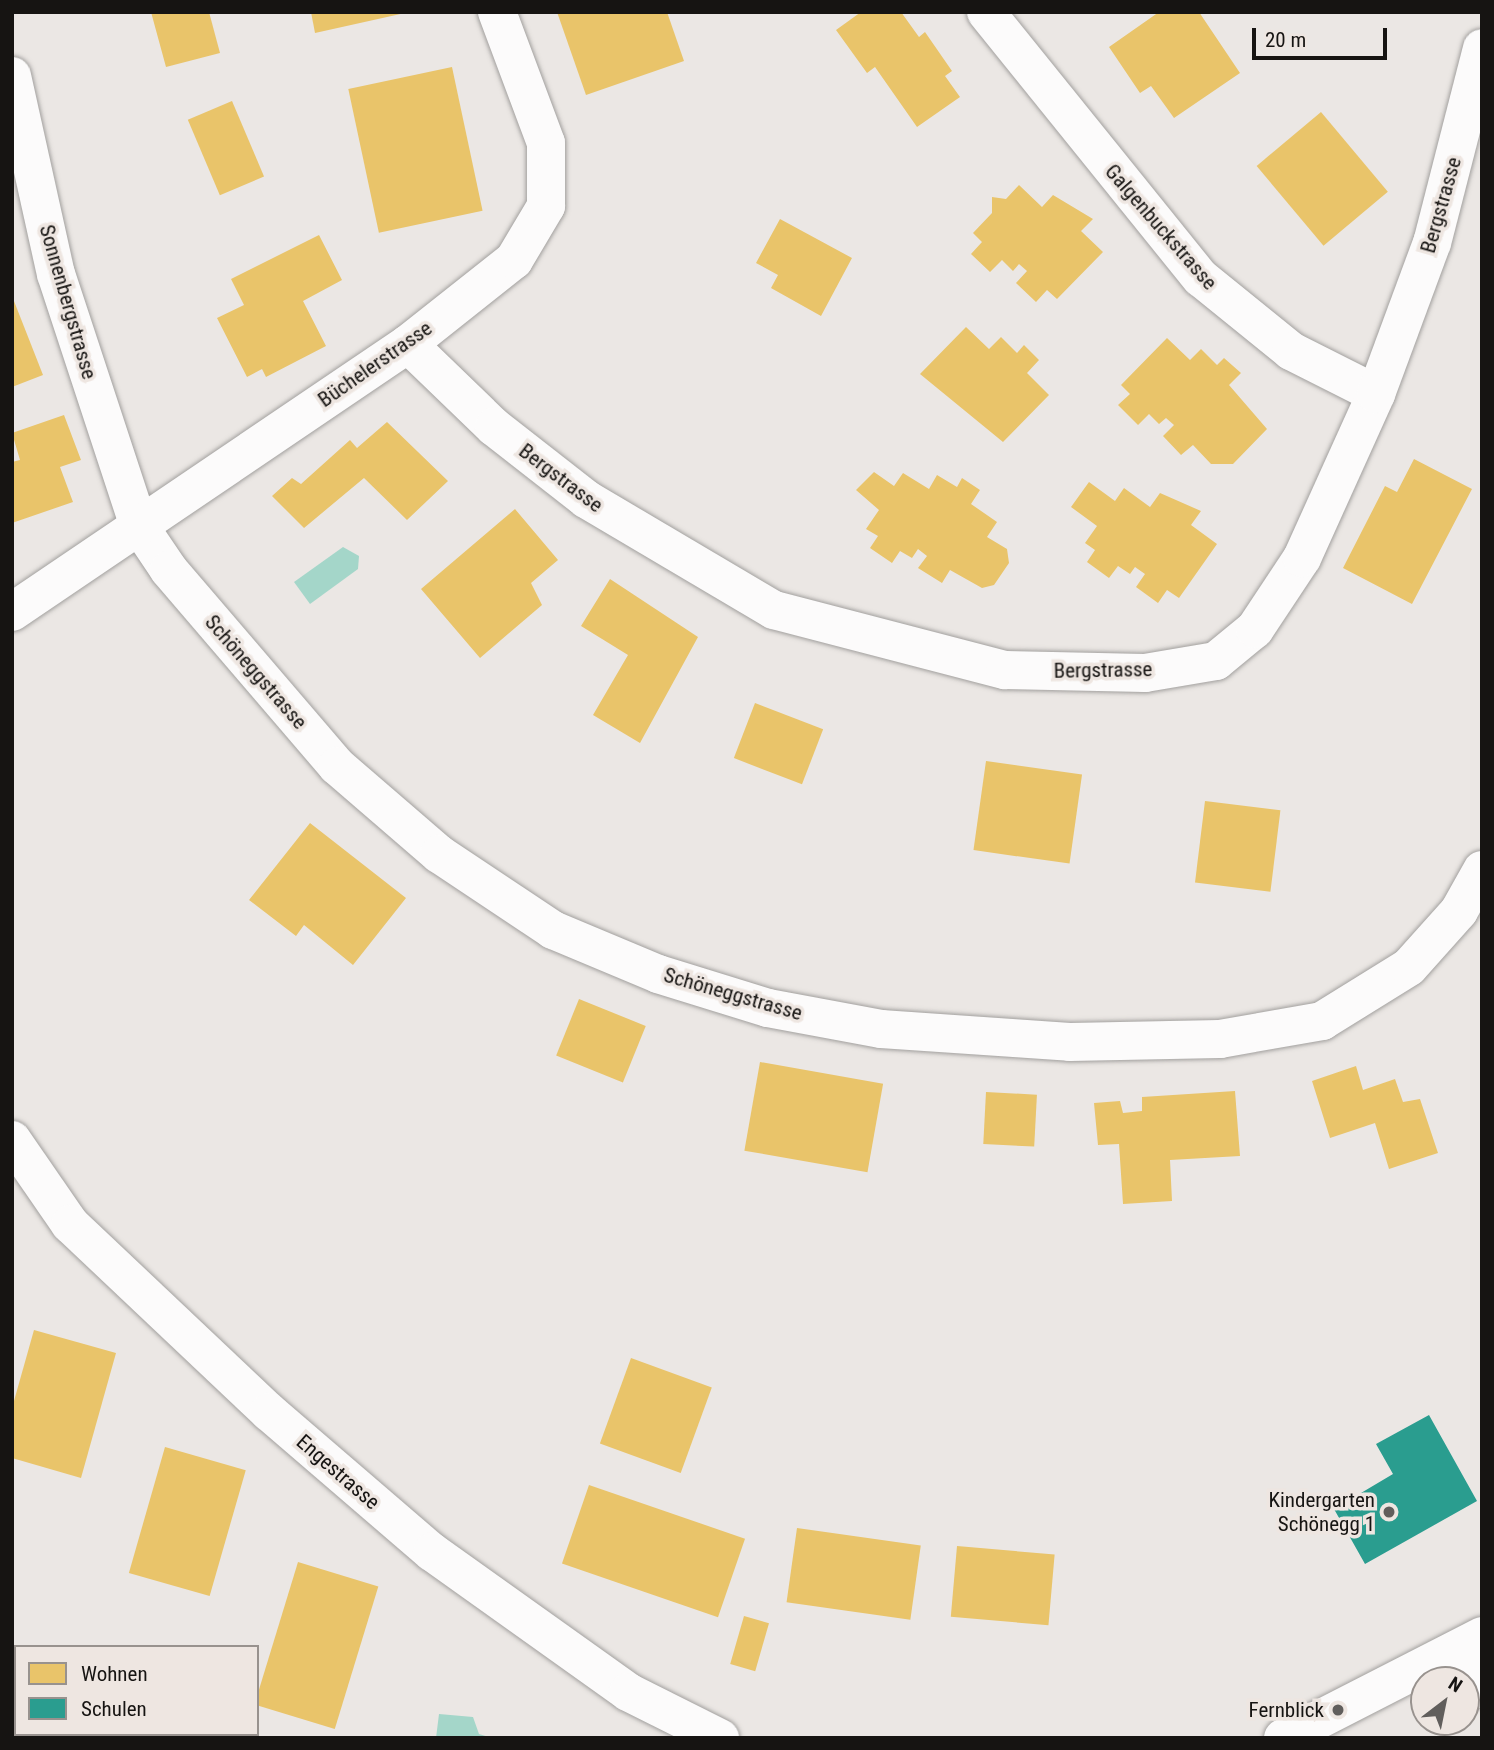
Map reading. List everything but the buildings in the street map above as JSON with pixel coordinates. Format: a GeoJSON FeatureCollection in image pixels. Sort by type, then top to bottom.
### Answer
{"type":"FeatureCollection","features":[{"type":"Feature","properties":{"kind":"street","name":"Büchelerstrasse"},"geometry":{"type":"LineString","coordinates":[[12,612],[138,524],[408,344],[514,260],[546,206],[546,143],[497,12]]}},
{"type":"Feature","properties":{"kind":"street","name":"Galgenbuckstrasse"},"geometry":{"type":"LineString","coordinates":[[986,12],[1201,278],[1291,351],[1376,394]]}},
{"type":"Feature","properties":{"kind":"street","name":"Bergstrasse"},"geometry":{"type":"LineString","coordinates":[[408,344],[494,427],[576,491],[720,583],[774,610],[1005,670],[1145,673],[1216,661],[1255,629],[1302,558],[1376,394],[1432,243],[1482,48]]}},
{"type":"Feature","properties":{"kind":"street","name":"Sonnenbergstrasse"},"geometry":{"type":"LineString","coordinates":[[12,76],[56,274],[138,524]]}},
{"type":"Feature","properties":{"kind":"street","name":"Schöneggstrasse"},"geometry":{"type":"LineString","coordinates":[[138,524],[169,570],[337,766],[439,854],[553,930],[658,974],[768,1008],[881,1029],[1070,1042],[1220,1039],[1322,1021],[1409,967],[1459,911],[1482,870]]}},
{"type":"Feature","properties":{"kind":"street","name":"Engestrasse"},"geometry":{"type":"LineString","coordinates":[[12,1140],[70,1224],[269,1412],[432,1552],[628,1692],[720,1738]]}},
{"type":"Feature","properties":{"kind":"street"},"geometry":{"type":"LineString","coordinates":[[1283,1738],[1471,1642],[1482,1689]]}},
{"type":"Feature","properties":{"kind":"shaded area"},"geometry":{"type":"Polygon","coordinates":[[[343,547],[359,556],[358,569],[310,604],[294,582],[343,547]]]}},
{"type":"Feature","properties":{"kind":"shaded area"},"geometry":{"type":"Polygon","coordinates":[[[439,1714],[473,1717],[479,1734],[492,1738],[436,1738],[439,1714]]]}},
{"type":"Feature","properties":{"kind":"place","name":"Kindergarten Schönegg 1"},"geometry":{"type":"Point","coordinates":[1389,1512]}},
{"type":"Feature","properties":{"kind":"place","name":"Fernblick"},"geometry":{"type":"Point","coordinates":[1338,1710]}}]}
